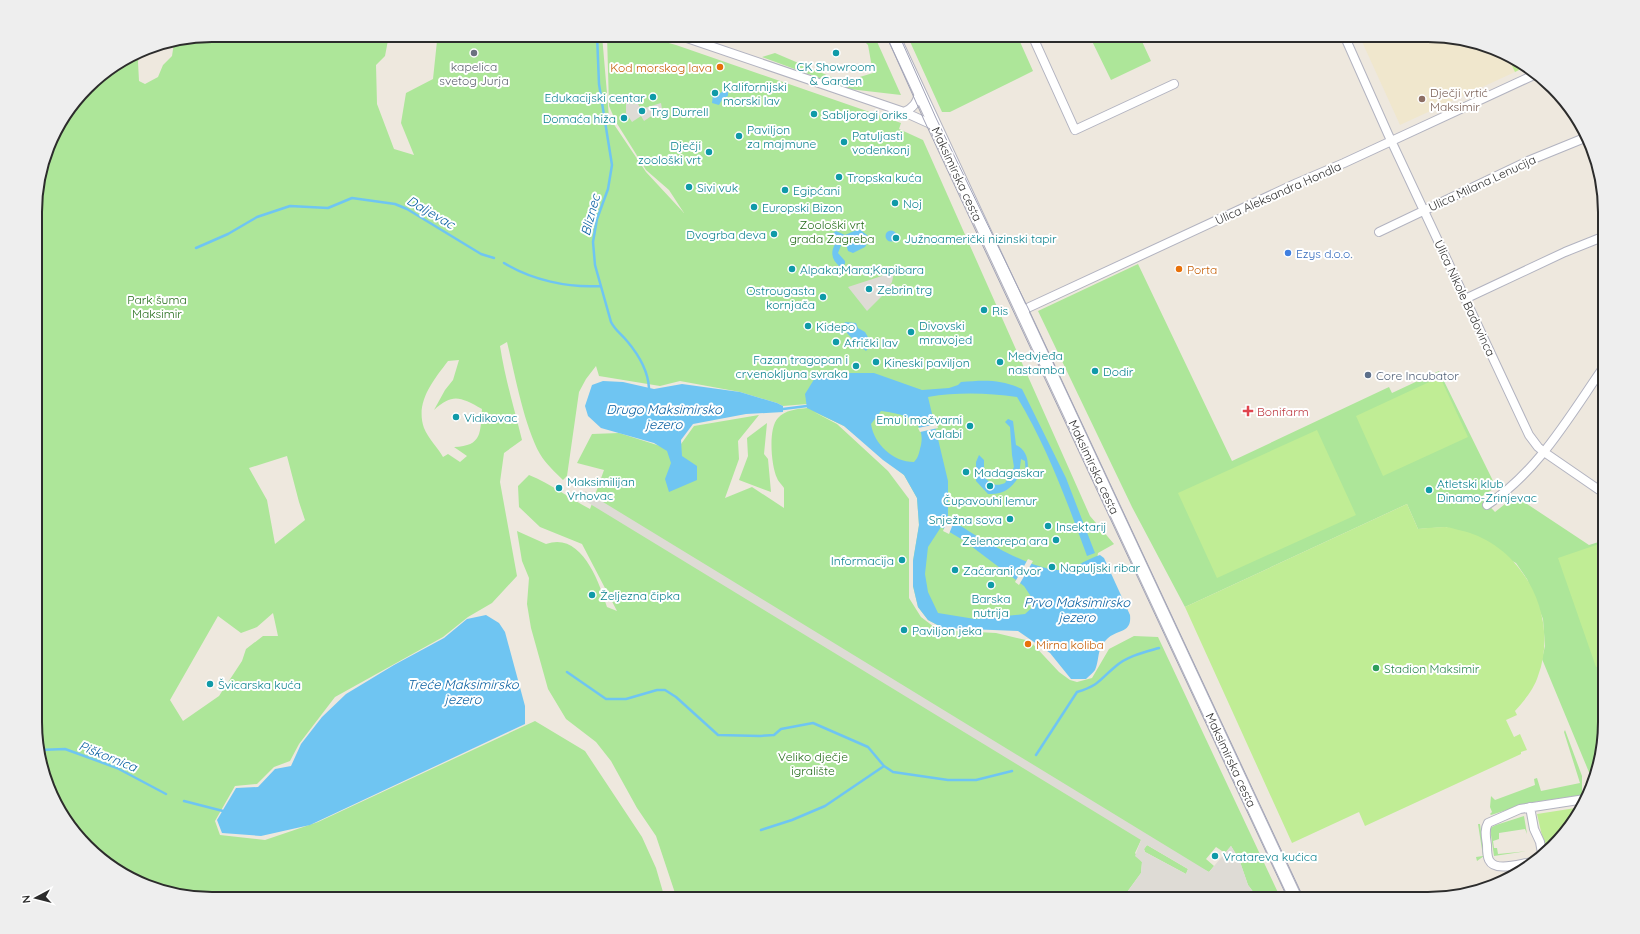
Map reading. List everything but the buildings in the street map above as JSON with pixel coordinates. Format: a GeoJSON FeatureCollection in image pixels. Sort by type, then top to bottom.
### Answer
{"type":"FeatureCollection","features":[{"type":"Feature","properties":{"kind":"main road","name":"Maksimirska cesta"},"geometry":{"type":"LineString","coordinates":[[896,42],[1293,892]]}},
{"type":"Feature","properties":{"kind":"street"},"geometry":{"type":"LineString","coordinates":[[699,42],[904,112],[935,126]]}},
{"type":"Feature","properties":{"kind":"street"},"geometry":{"type":"LineString","coordinates":[[1035,42],[1075,130],[1174,84]]}},
{"type":"Feature","properties":{"kind":"street","name":"Ulica Nikole Badovinca"},"geometry":{"type":"LineString","coordinates":[[1347,42],[1424,211],[1530,435],[1538,447],[1544,452],[1598,489]]}},
{"type":"Feature","properties":{"kind":"street","name":"Ulica Aleksandra Hondla"},"geometry":{"type":"LineString","coordinates":[[1021,311],[1297,183],[1531,77]]}},
{"type":"Feature","properties":{"kind":"street"},"geometry":{"type":"LineString","coordinates":[[904,112],[911,109],[916,103],[919,93]]}},
{"type":"Feature","properties":{"kind":"street","name":"Ulica Milana Lenucija"},"geometry":{"type":"LineString","coordinates":[[1378,232],[1528,161],[1581,139]]}},
{"type":"Feature","properties":{"kind":"street"},"geometry":{"type":"LineString","coordinates":[[1465,299],[1565,252],[1598,239]]}},
{"type":"Feature","properties":{"kind":"street"},"geometry":{"type":"LineString","coordinates":[[1487,505],[1510,490],[1544,452],[1598,375]]}},
{"type":"Feature","properties":{"kind":"street"},"geometry":{"type":"LineString","coordinates":[[1521,864],[1498,867],[1492,864],[1488,857],[1485,830],[1490,821],[1513,811],[1530,807],[1578,801]]}},
{"type":"Feature","properties":{"kind":"street"},"geometry":{"type":"LineString","coordinates":[[1530,807],[1534,829],[1541,849]]}},
{"type":"Feature","properties":{"kind":"shaded area","name":"Dječji vrtić Maksimir"},"geometry":{"type":"Polygon","coordinates":[[[1362,42],[1450,43],[1483,51],[1511,64],[1515,72],[1400,125],[1362,42]]]}},
{"type":"Feature","properties":{"kind":"shaded area","name":"Trg Durrell"},"geometry":{"type":"Polygon","coordinates":[[[661,103],[662,109],[644,121],[641,116],[632,122],[626,113],[626,104],[638,104],[641,109],[661,103]]]}},
{"type":"Feature","properties":{"kind":"shaded area","name":"Zebrin trg"},"geometry":{"type":"Polygon","coordinates":[[[894,272],[892,282],[886,292],[867,311],[848,287],[894,272]]]}},
{"type":"Feature","properties":{"kind":"shaded area"},"geometry":{"type":"Polygon","coordinates":[[[585,491],[1209,872],[1231,846],[1239,859],[1248,885],[1253,892],[1127,892],[1141,873],[1142,862],[1135,856],[1141,840],[582,499],[585,491]],[[1147,845],[1144,849],[1145,852],[1186,874],[1188,869],[1147,845]]]}},
{"type":"Feature","properties":{"kind":"green space"},"geometry":{"type":"Polygon","coordinates":[[[201,42],[388,42],[385,56],[376,65],[377,104],[394,149],[414,155],[401,123],[406,93],[433,79],[437,42],[603,42],[609,117],[646,172],[684,213],[669,190],[646,170],[616,122],[609,106],[607,42],[665,42],[901,123],[899,129],[923,140],[1090,516],[1114,544],[1098,553],[1097,559],[1031,622],[978,629],[943,628],[928,620],[918,607],[913,586],[913,561],[919,525],[917,498],[904,475],[844,426],[814,412],[837,424],[888,471],[909,499],[909,598],[921,617],[938,630],[996,633],[1030,641],[1059,672],[1070,680],[1077,682],[1092,678],[1109,649],[1134,636],[1158,637],[1278,892],[1253,892],[1248,885],[1239,859],[1231,846],[1225,853],[1216,847],[1206,859],[1214,866],[1209,872],[1141,840],[1135,853],[1142,862],[1141,873],[1127,892],[675,892],[656,836],[637,808],[611,761],[596,742],[566,719],[548,689],[531,628],[527,604],[529,578],[522,561],[517,531],[546,544],[558,542],[569,545],[579,551],[587,561],[599,584],[607,607],[617,611],[582,544],[540,527],[519,507],[518,486],[529,475],[590,509],[604,470],[577,463],[592,434],[619,433],[676,451],[694,426],[759,415],[738,441],[739,459],[725,498],[752,487],[784,508],[784,488],[778,479],[773,465],[773,430],[775,423],[781,415],[791,410],[807,408],[807,404],[783,406],[740,392],[680,381],[660,386],[599,376],[596,366],[586,379],[579,392],[567,476],[563,480],[545,461],[534,442],[520,400],[507,342],[500,346],[522,440],[504,453],[500,482],[517,576],[492,603],[468,617],[443,637],[335,697],[299,744],[290,761],[274,767],[257,784],[235,786],[215,821],[220,835],[265,840],[318,822],[535,721],[585,751],[642,837],[656,868],[663,892],[201,892],[179,889],[157,883],[127,869],[109,857],[84,834],[65,807],[51,777],[43,744],[42,201],[45,179],[55,147],[65,127],[84,100],[109,77],[138,59],[139,81],[145,84],[158,77],[163,65],[172,56],[173,47],[201,42]],[[459,360],[448,361],[431,384],[424,401],[422,418],[426,432],[443,457],[448,454],[460,462],[467,456],[454,447],[470,444],[475,441],[480,431],[482,409],[462,400],[452,399],[446,401],[434,410],[445,390],[453,380],[459,360]],[[287,456],[249,468],[267,500],[275,544],[305,520],[287,456]],[[273,613],[257,627],[241,633],[218,616],[170,700],[183,721],[219,696],[242,661],[246,649],[263,636],[278,636],[273,613]]]}},
{"type":"Feature","properties":{"kind":"green space"},"geometry":{"type":"Polygon","coordinates":[[[865,42],[877,42],[901,95],[849,89],[762,57],[775,53],[843,82],[873,73],[868,45],[865,42]]]}},
{"type":"Feature","properties":{"kind":"green space"},"geometry":{"type":"Polygon","coordinates":[[[910,42],[1020,42],[1033,71],[950,112],[942,112],[910,42]]]}},
{"type":"Feature","properties":{"kind":"green space"},"geometry":{"type":"Polygon","coordinates":[[[1092,42],[1142,42],[1151,61],[1111,80],[1092,42]]]}},
{"type":"Feature","properties":{"kind":"green space"},"geometry":{"type":"Polygon","coordinates":[[[1511,64],[1520,70],[1515,72],[1511,64]]]}},
{"type":"Feature","properties":{"kind":"green space"},"geometry":{"type":"Polygon","coordinates":[[[1138,264],[1232,461],[1389,387],[1392,393],[1439,371],[1496,487],[1481,497],[1495,512],[1515,496],[1589,545],[1598,542],[1598,733],[1595,755],[1590,774],[1542,659],[1545,646],[1543,619],[1527,579],[1516,563],[1446,527],[1418,529],[1407,504],[1185,607],[1132,507],[1038,311],[1138,264]]]}},
{"type":"Feature","properties":{"kind":"green space"},"geometry":{"type":"Polygon","coordinates":[[[1440,377],[1468,437],[1383,476],[1356,416],[1440,377]]]}},
{"type":"Feature","properties":{"kind":"green space"},"geometry":{"type":"Polygon","coordinates":[[[767,423],[764,454],[768,459],[771,492],[739,480],[748,456],[747,438],[767,423]]]}},
{"type":"Feature","properties":{"kind":"green space"},"geometry":{"type":"Polygon","coordinates":[[[1317,430],[1356,515],[1217,578],[1178,493],[1317,430]]]}},
{"type":"Feature","properties":{"kind":"green space","name":"Stadion Maksimir"},"geometry":{"type":"Polygon","coordinates":[[[1407,504],[1418,529],[1447,527],[1484,539],[1503,552],[1519,568],[1531,587],[1540,608],[1544,631],[1544,653],[1534,686],[1515,711],[1517,715],[1506,720],[1514,737],[1520,734],[1527,750],[1365,826],[1359,812],[1292,843],[1185,607],[1407,504]]]}},
{"type":"Feature","properties":{"kind":"green space"},"geometry":{"type":"Polygon","coordinates":[[[1598,544],[1598,666],[1596,667],[1558,558],[1598,544]]]}},
{"type":"Feature","properties":{"kind":"green space"},"geometry":{"type":"Polygon","coordinates":[[[1565,730],[1582,776],[1581,795],[1528,803],[1491,815],[1491,796],[1495,800],[1535,785],[1534,779],[1537,778],[1541,791],[1580,783],[1564,732],[1565,730]]]}},
{"type":"Feature","properties":{"kind":"green space"},"geometry":{"type":"Polygon","coordinates":[[[1574,808],[1556,834],[1544,846],[1537,814],[1574,808]]]}},
{"type":"Feature","properties":{"kind":"green space"},"geometry":{"type":"Polygon","coordinates":[[[1524,816],[1527,834],[1525,829],[1499,833],[1499,839],[1493,841],[1494,848],[1497,848],[1498,854],[1528,851],[1494,856],[1490,828],[1524,816]]]}},
{"type":"Feature","properties":{"kind":"green space"},"geometry":{"type":"Polygon","coordinates":[[[1478,824],[1480,824],[1484,856],[1477,861],[1476,857],[1483,856],[1478,824]]]}},
{"type":"Feature","properties":{"kind":"green space"},"geometry":{"type":"Polygon","coordinates":[[[1147,845],[1188,869],[1186,874],[1145,852],[1144,849],[1147,845]]]}},
{"type":"Feature","properties":{"kind":"water"},"geometry":{"type":"Polygon","coordinates":[[[723,91],[728,92],[728,96],[723,98],[719,105],[712,103],[713,95],[718,95],[723,91]]]}},
{"type":"Feature","properties":{"kind":"water"},"geometry":{"type":"Polygon","coordinates":[[[859,229],[867,235],[868,242],[865,247],[853,253],[848,251],[846,244],[842,243],[838,253],[845,261],[845,264],[840,267],[835,262],[832,253],[835,244],[833,233],[836,231],[845,235],[859,229]]]}},
{"type":"Feature","properties":{"kind":"water"},"geometry":{"type":"Polygon","coordinates":[[[889,231],[893,231],[895,232],[895,240],[889,241],[886,238],[886,234],[889,231]]]}},
{"type":"Feature","properties":{"kind":"water"},"geometry":{"type":"Polygon","coordinates":[[[845,322],[856,323],[858,328],[865,332],[872,344],[866,351],[853,340],[845,330],[843,327],[845,322]]]}},
{"type":"Feature","properties":{"kind":"water","name":"Prvo Maksimirsko jezero"},"geometry":{"type":"Polygon","coordinates":[[[818,373],[874,373],[922,390],[949,388],[958,385],[961,382],[985,381],[1007,383],[1022,389],[1066,478],[1095,553],[1087,556],[1047,455],[1017,397],[950,394],[928,397],[948,481],[948,517],[986,542],[1034,565],[1048,569],[1065,569],[1076,566],[1100,555],[1104,558],[1130,615],[1130,621],[1126,628],[1107,639],[1101,647],[1095,670],[1086,679],[1071,679],[1050,653],[1018,631],[943,628],[928,620],[918,607],[913,586],[913,561],[919,525],[917,498],[904,475],[883,460],[844,426],[807,408],[805,394],[818,373]],[[881,411],[871,424],[880,445],[899,459],[914,462],[918,456],[921,445],[922,436],[920,429],[911,419],[897,414],[881,411]],[[941,527],[928,547],[925,574],[928,592],[938,613],[975,619],[1025,614],[1036,604],[1024,586],[963,540],[941,527]]]}},
{"type":"Feature","properties":{"kind":"water","name":"Drugo Maksimirsko jezero"},"geometry":{"type":"Polygon","coordinates":[[[603,381],[623,382],[654,389],[682,384],[740,392],[777,403],[783,406],[783,412],[746,414],[693,424],[681,440],[682,456],[697,466],[697,480],[669,492],[665,479],[671,463],[667,451],[654,443],[601,428],[588,416],[585,406],[592,385],[603,381]]]}},
{"type":"Feature","properties":{"kind":"water"},"geometry":{"type":"Polygon","coordinates":[[[1008,419],[1013,421],[1016,445],[1023,450],[1027,458],[1027,472],[1026,476],[1018,478],[1006,490],[988,494],[976,481],[976,462],[979,455],[984,460],[984,477],[994,484],[999,485],[1005,483],[1014,467],[1010,427],[1005,422],[1008,419]],[[1021,459],[1019,475],[1022,476],[1024,475],[1025,471],[1025,461],[1021,459]]]}},
{"type":"Feature","properties":{"kind":"water","name":"Treće Maksimirsko jezero"},"geometry":{"type":"Polygon","coordinates":[[[486,615],[499,623],[505,632],[525,706],[525,724],[310,825],[261,836],[222,833],[217,820],[236,788],[258,787],[275,769],[291,766],[301,744],[322,717],[346,694],[394,665],[444,638],[467,619],[486,615]]]}},
{"type":"Feature","properties":{"kind":"pier"},"geometry":{"type":"Polygon","coordinates":[[[937,424],[938,428],[920,432],[918,428],[937,424]]]}},
{"type":"Feature","properties":{"kind":"pier"},"geometry":{"type":"Polygon","coordinates":[[[949,517],[955,519],[949,534],[943,531],[949,517]]]}},
{"type":"Feature","properties":{"kind":"pier"},"geometry":{"type":"Polygon","coordinates":[[[1028,559],[1033,561],[1019,585],[1015,582],[1028,559]]]}},
{"type":"Feature","properties":{"kind":"waterway","name":"Bliznec"},"geometry":{"type":"LineString","coordinates":[[597,42],[599,84],[612,165],[608,189],[597,219],[593,242],[595,265],[611,322],[639,357],[647,375],[649,388]]}},
{"type":"Feature","properties":{"kind":"waterway","name":"Daljevac"},"geometry":{"type":"LineString","coordinates":[[196,248],[228,234],[257,217],[290,206],[328,208],[352,198],[395,204],[407,209],[481,254],[494,258]]}},
{"type":"Feature","properties":{"kind":"waterway"},"geometry":{"type":"LineString","coordinates":[[504,263],[526,274],[550,282],[575,286],[600,286]]}},
{"type":"Feature","properties":{"kind":"waterway"},"geometry":{"type":"LineString","coordinates":[[783,409],[807,406]]}},
{"type":"Feature","properties":{"kind":"waterway"},"geometry":{"type":"LineString","coordinates":[[1036,755],[1077,692],[1099,682],[1116,666],[1125,660],[1159,648]]}},
{"type":"Feature","properties":{"kind":"waterway"},"geometry":{"type":"LineString","coordinates":[[567,672],[606,699],[626,699],[657,690],[665,690],[676,697],[718,735],[774,735],[781,729],[813,723],[868,747],[884,766],[893,772],[948,780],[976,780],[1012,771]]}},
{"type":"Feature","properties":{"kind":"waterway","name":"Piškornica"},"geometry":{"type":"LineString","coordinates":[[44,750],[65,749],[117,768],[166,794]]}},
{"type":"Feature","properties":{"kind":"waterway"},"geometry":{"type":"LineString","coordinates":[[761,830],[792,820],[825,806],[884,766]]}},
{"type":"Feature","properties":{"kind":"waterway","name":"Piškornica"},"geometry":{"type":"LineString","coordinates":[[184,801],[223,811]]}},
{"type":"Feature","properties":{"kind":"tram line"},"geometry":{"type":"LineString","coordinates":[[889,42],[924,120],[1285,892]]}},
{"type":"Feature","properties":{"kind":"tram line"},"geometry":{"type":"LineString","coordinates":[[902,42],[936,118],[1028,308],[1301,892]]}},
{"type":"Feature","properties":{"kind":"place","name":"kapelica svetog Jurja"},"geometry":{"type":"Point","coordinates":[474,53]}},
{"type":"Feature","properties":{"kind":"place","name":"CK Showroom & Garden"},"geometry":{"type":"Point","coordinates":[836,53]}},
{"type":"Feature","properties":{"kind":"place","name":"Kod morskog lava"},"geometry":{"type":"Point","coordinates":[720,67]}},
{"type":"Feature","properties":{"kind":"place","name":"Kalifornijski morski lav"},"geometry":{"type":"Point","coordinates":[715,93]}},
{"type":"Feature","properties":{"kind":"place","name":"Edukacijski centar"},"geometry":{"type":"Point","coordinates":[653,97]}},
{"type":"Feature","properties":{"kind":"place","name":"Dječji vrtić Maksimir"},"geometry":{"type":"Point","coordinates":[1422,99]}},
{"type":"Feature","properties":{"kind":"place","name":"Trg Durrell"},"geometry":{"type":"Point","coordinates":[642,111]}},
{"type":"Feature","properties":{"kind":"place","name":"Sabljorogi oriks"},"geometry":{"type":"Point","coordinates":[814,114]}},
{"type":"Feature","properties":{"kind":"place","name":"Domaća hiža"},"geometry":{"type":"Point","coordinates":[624,118]}},
{"type":"Feature","properties":{"kind":"place","name":"Paviljon za majmune"},"geometry":{"type":"Point","coordinates":[739,136]}},
{"type":"Feature","properties":{"kind":"place","name":"Patuljasti vodenkonj"},"geometry":{"type":"Point","coordinates":[844,142]}},
{"type":"Feature","properties":{"kind":"place","name":"Dječji zoološki vrt"},"geometry":{"type":"Point","coordinates":[709,152]}},
{"type":"Feature","properties":{"kind":"place","name":"Tropska kuća"},"geometry":{"type":"Point","coordinates":[839,177]}},
{"type":"Feature","properties":{"kind":"place","name":"Sivi vuk"},"geometry":{"type":"Point","coordinates":[689,187]}},
{"type":"Feature","properties":{"kind":"place","name":"Egipćani"},"geometry":{"type":"Point","coordinates":[785,190]}},
{"type":"Feature","properties":{"kind":"place","name":"Noj"},"geometry":{"type":"Point","coordinates":[895,203]}},
{"type":"Feature","properties":{"kind":"place","name":"Europski Bizon"},"geometry":{"type":"Point","coordinates":[754,207]}},
{"type":"Feature","properties":{"kind":"place","name":"Dvogrba deva"},"geometry":{"type":"Point","coordinates":[774,234]}},
{"type":"Feature","properties":{"kind":"place","name":"Južnoamerički nizinski tapir"},"geometry":{"type":"Point","coordinates":[896,238]}},
{"type":"Feature","properties":{"kind":"place","name":"Ezys d.o.o."},"geometry":{"type":"Point","coordinates":[1288,253]}},
{"type":"Feature","properties":{"kind":"place","name":"Alpaka;Mara;Kapibara"},"geometry":{"type":"Point","coordinates":[792,269]}},
{"type":"Feature","properties":{"kind":"place","name":"Porta"},"geometry":{"type":"Point","coordinates":[1179,269]}},
{"type":"Feature","properties":{"kind":"place","name":"Zebrin trg"},"geometry":{"type":"Point","coordinates":[869,289]}},
{"type":"Feature","properties":{"kind":"place","name":"Ostrougasta kornjača"},"geometry":{"type":"Point","coordinates":[823,297]}},
{"type":"Feature","properties":{"kind":"place","name":"Ris"},"geometry":{"type":"Point","coordinates":[984,310]}},
{"type":"Feature","properties":{"kind":"place","name":"Kidepo"},"geometry":{"type":"Point","coordinates":[808,326]}},
{"type":"Feature","properties":{"kind":"place","name":"Divovski mravojed"},"geometry":{"type":"Point","coordinates":[911,332]}},
{"type":"Feature","properties":{"kind":"place","name":"Afrički lav"},"geometry":{"type":"Point","coordinates":[836,342]}},
{"type":"Feature","properties":{"kind":"place","name":"Kineski paviljon"},"geometry":{"type":"Point","coordinates":[876,362]}},
{"type":"Feature","properties":{"kind":"place","name":"Medvjeđa nastamba"},"geometry":{"type":"Point","coordinates":[1000,362]}},
{"type":"Feature","properties":{"kind":"place","name":"Fazan tragopan i crvenokljuna svraka"},"geometry":{"type":"Point","coordinates":[856,366]}},
{"type":"Feature","properties":{"kind":"place","name":"Dodir"},"geometry":{"type":"Point","coordinates":[1095,371]}},
{"type":"Feature","properties":{"kind":"place","name":"Core Incubator"},"geometry":{"type":"Point","coordinates":[1368,375]}},
{"type":"Feature","properties":{"kind":"place","name":"Bonifarm"},"geometry":{"type":"Point","coordinates":[1248,411]}},
{"type":"Feature","properties":{"kind":"place","name":"Vidikovac"},"geometry":{"type":"Point","coordinates":[456,417]}},
{"type":"Feature","properties":{"kind":"place","name":"Emu i močvarni valabi"},"geometry":{"type":"Point","coordinates":[970,426]}},
{"type":"Feature","properties":{"kind":"place","name":"Madagaskar"},"geometry":{"type":"Point","coordinates":[966,472]}},
{"type":"Feature","properties":{"kind":"place","name":"Čupavouhi lemur"},"geometry":{"type":"Point","coordinates":[990,486]}},
{"type":"Feature","properties":{"kind":"place","name":"Maksimilijan Vrhovac"},"geometry":{"type":"Point","coordinates":[559,488]}},
{"type":"Feature","properties":{"kind":"place","name":"Atletski klub Dinamo-Zrinjevac"},"geometry":{"type":"Point","coordinates":[1429,490]}},
{"type":"Feature","properties":{"kind":"place","name":"Snježna sova"},"geometry":{"type":"Point","coordinates":[1010,519]}},
{"type":"Feature","properties":{"kind":"place","name":"Insektarij"},"geometry":{"type":"Point","coordinates":[1048,526]}},
{"type":"Feature","properties":{"kind":"place","name":"Zelenorepa ara"},"geometry":{"type":"Point","coordinates":[1056,540]}},
{"type":"Feature","properties":{"kind":"place","name":"Informacija"},"geometry":{"type":"Point","coordinates":[902,560]}},
{"type":"Feature","properties":{"kind":"place","name":"Napuljski ribar"},"geometry":{"type":"Point","coordinates":[1052,567]}},
{"type":"Feature","properties":{"kind":"place","name":"Začarani dvor"},"geometry":{"type":"Point","coordinates":[955,570]}},
{"type":"Feature","properties":{"kind":"place","name":"Barska nutrija"},"geometry":{"type":"Point","coordinates":[991,585]}},
{"type":"Feature","properties":{"kind":"place","name":"Željezna čipka"},"geometry":{"type":"Point","coordinates":[592,595]}},
{"type":"Feature","properties":{"kind":"place","name":"Paviljon jeka"},"geometry":{"type":"Point","coordinates":[904,630]}},
{"type":"Feature","properties":{"kind":"place","name":"Mirna koliba"},"geometry":{"type":"Point","coordinates":[1028,644]}},
{"type":"Feature","properties":{"kind":"place","name":"Stadion Maksimir"},"geometry":{"type":"Point","coordinates":[1376,668]}},
{"type":"Feature","properties":{"kind":"place","name":"Švicarska kuća"},"geometry":{"type":"Point","coordinates":[210,684]}},
{"type":"Feature","properties":{"kind":"place","name":"Vratareva kućica"},"geometry":{"type":"Point","coordinates":[1215,856]}},
{"type":"Feature","properties":{"kind":"park label","name":"Zoološki vrt grada Zagreba"},"geometry":{"type":"Point","coordinates":[832,231]}},
{"type":"Feature","properties":{"kind":"park label","name":"Park šuma Maksimir"},"geometry":{"type":"Point","coordinates":[157,306]}},
{"type":"Feature","properties":{"kind":"park label","name":"Veliko dječje igralište"},"geometry":{"type":"Point","coordinates":[813,763]}}]}
